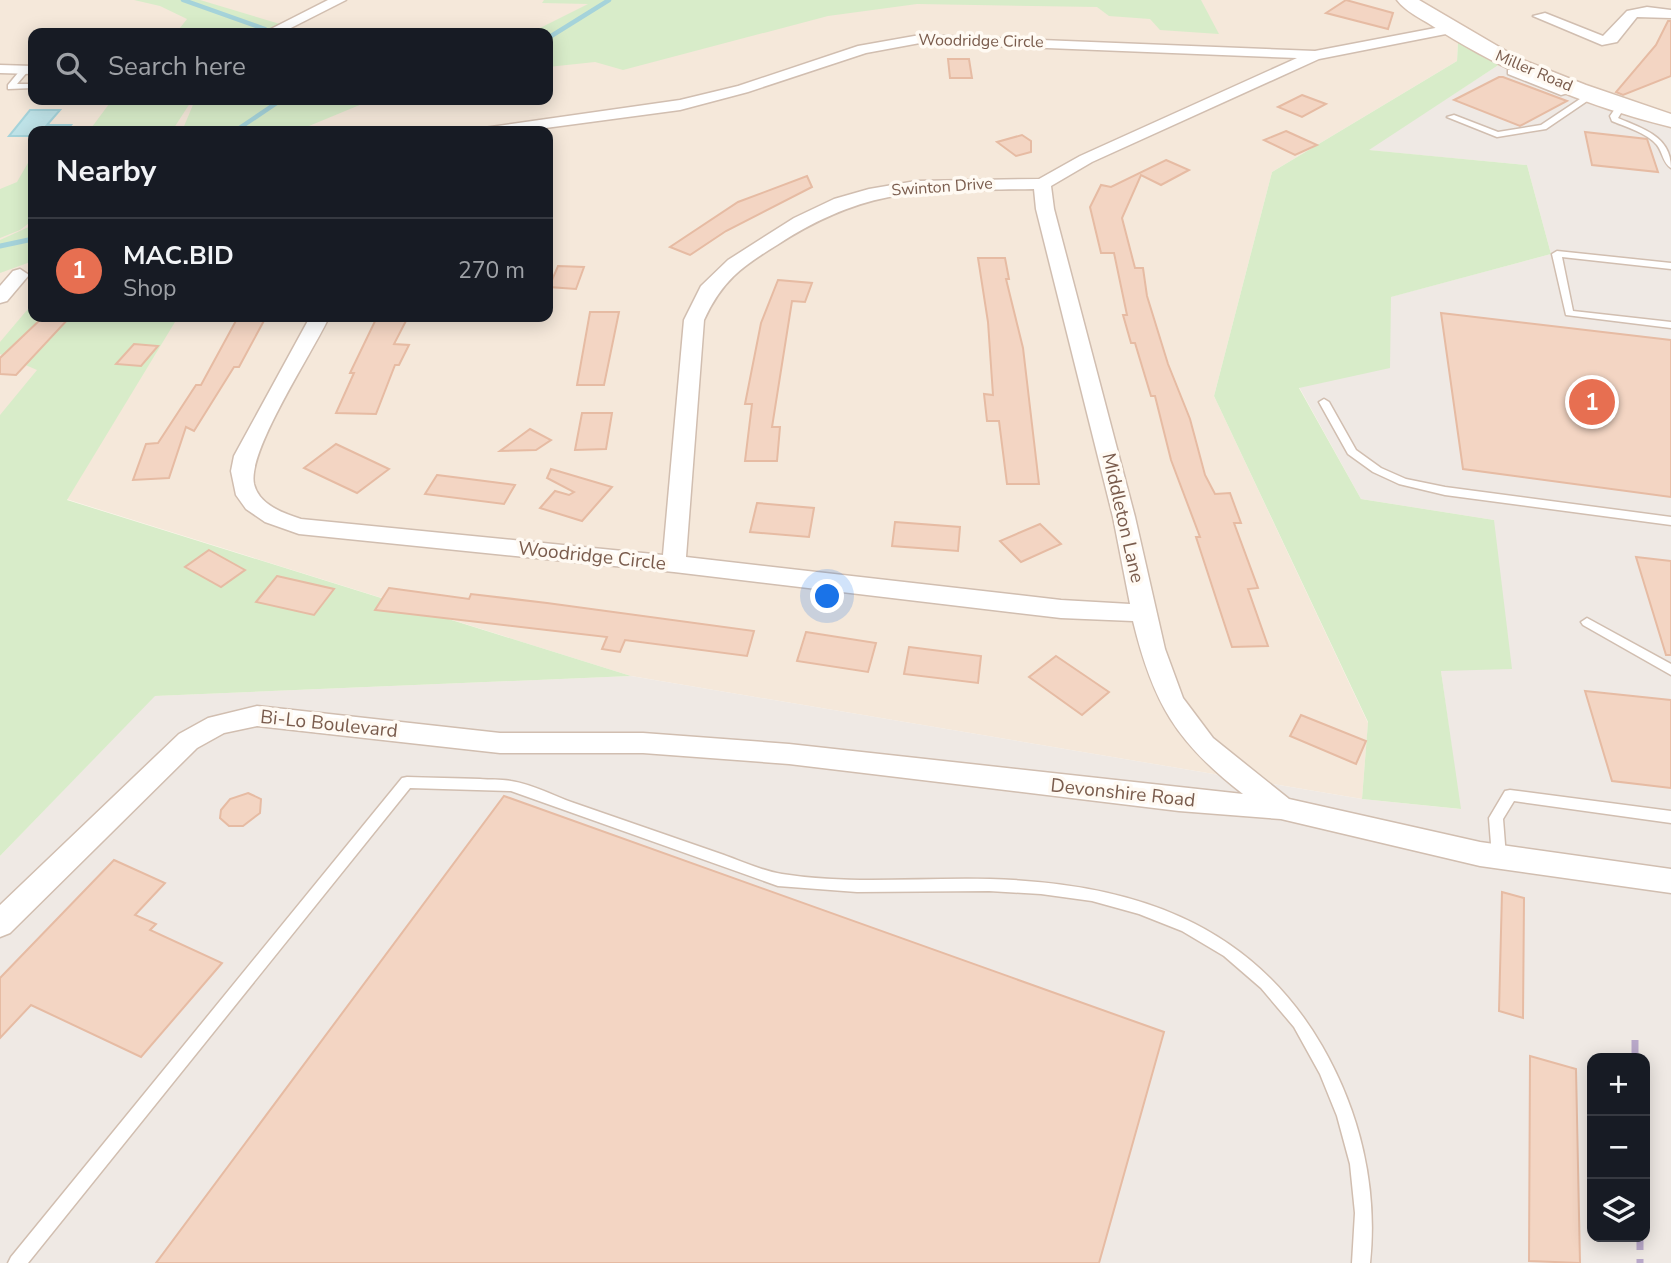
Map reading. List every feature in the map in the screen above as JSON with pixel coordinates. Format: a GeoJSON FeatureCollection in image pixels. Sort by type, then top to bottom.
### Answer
{"type":"FeatureCollection","features":[{"type":"Feature","properties":{"kind":"street"},"geometry":{"type":"LineString","coordinates":[[280,28],[339,0]]}},
{"type":"Feature","properties":{"kind":"street","name":"Miller Road"},"geometry":{"type":"LineString","coordinates":[[1406,0],[1514,64],[1588,98],[1622,105],[1671,121]]}},
{"type":"Feature","properties":{"kind":"street"},"geometry":{"type":"LineString","coordinates":[[1540,16],[1602,41],[1612,39],[1632,15],[1647,12],[1671,14]]}},
{"type":"Feature","properties":{"kind":"street","name":"Swinton Drive"},"geometry":{"type":"LineString","coordinates":[[674,564],[694,320],[704,298],[719,278],[767,241],[800,222],[853,199],[933,185],[1042,184],[1086,159],[1315,55],[1451,29]]}},
{"type":"Feature","properties":{"kind":"street","name":"Woodridge Circle"},"geometry":{"type":"LineString","coordinates":[[527,126],[680,105],[752,87],[871,47],[920,39],[1315,55]]}},
{"type":"Feature","properties":{"kind":"street"},"geometry":{"type":"LineString","coordinates":[[0,69],[28,70]]}},
{"type":"Feature","properties":{"kind":"street","name":"Middleton Lane"},"geometry":{"type":"LineString","coordinates":[[1042,184],[1045,209],[1124,518],[1144,613],[1164,680],[1182,719],[1200,742],[1281,808]]}},
{"type":"Feature","properties":{"kind":"street"},"geometry":{"type":"LineString","coordinates":[[0,298],[20,275]]}},
{"type":"Feature","properties":{"kind":"street","name":"Woodridge Circle"},"geometry":{"type":"LineString","coordinates":[[317,322],[245,456],[242,484],[248,497],[261,510],[299,526],[674,564],[1061,609],[1144,613]]}},
{"type":"Feature","properties":{"kind":"street","name":"Bi-Lo Boulevard"},"geometry":{"type":"LineString","coordinates":[[0,924],[107,823],[174,753],[200,733],[230,720],[270,716],[500,743],[569,745]]}},
{"type":"Feature","properties":{"kind":"street","name":"Devonshire Road"},"geometry":{"type":"LineString","coordinates":[[569,745],[691,745],[1179,800],[1281,808],[1499,857],[1671,881]]}},
{"type":"Feature","properties":{"kind":"lane"},"geometry":{"type":"LineString","coordinates":[[28,71],[11,87],[28,86]]}},
{"type":"Feature","properties":{"kind":"lane"},"geometry":{"type":"LineString","coordinates":[[1511,72],[1588,98]]}},
{"type":"Feature","properties":{"kind":"lane"},"geometry":{"type":"LineString","coordinates":[[1451,117],[1497,135],[1543,127],[1588,98]]}},
{"type":"Feature","properties":{"kind":"lane"},"geometry":{"type":"LineString","coordinates":[[1622,105],[1615,119],[1648,134],[1660,144],[1671,166]]}},
{"type":"Feature","properties":{"kind":"lane"},"geometry":{"type":"LineString","coordinates":[[1671,266],[1557,254],[1569,313],[1671,325]]}},
{"type":"Feature","properties":{"kind":"lane"},"geometry":{"type":"LineString","coordinates":[[1324,402],[1352,452],[1377,470],[1403,482],[1445,491],[1671,520]]}},
{"type":"Feature","properties":{"kind":"lane"},"geometry":{"type":"LineString","coordinates":[[1587,622],[1671,670]]}},
{"type":"Feature","properties":{"kind":"lane"},"geometry":{"type":"LineString","coordinates":[[17,1263],[407,782],[511,786],[778,880],[817,886],[1043,887],[1092,895],[1152,912],[1208,935],[1248,963],[1282,999],[1323,1062],[1340,1100],[1360,1160],[1366,1234],[1361,1263]]}},
{"type":"Feature","properties":{"kind":"lane"},"geometry":{"type":"LineString","coordinates":[[1499,857],[1496,818],[1510,795],[1671,817]]}},
{"type":"Feature","properties":{"kind":"shaded area"},"geometry":{"type":"Polygon","coordinates":[[[0,0],[1671,0],[1671,119],[1500,64],[1458,43],[1457,61],[1272,172],[1214,396],[1368,723],[1362,799],[631,676],[66,499],[0,525],[0,0]]]}},
{"type":"Feature","properties":{"kind":"shaded area"},"geometry":{"type":"Polygon","coordinates":[[[1500,64],[1671,119],[1671,1263],[0,1263],[0,856],[154,696],[631,676],[1362,799],[1460,809],[1441,671],[1494,520],[1361,499],[1299,387],[1390,297],[1551,254],[1527,165],[1367,150],[1500,64]]]}},
{"type":"Feature","properties":{"kind":"green space"},"geometry":{"type":"Polygon","coordinates":[[[134,0],[200,0],[293,28],[180,28],[187,19],[160,6],[134,0]]]}},
{"type":"Feature","properties":{"kind":"green space"},"geometry":{"type":"Polygon","coordinates":[[[544,0],[1201,0],[1219,34],[1160,30],[1150,19],[1109,16],[1097,7],[917,4],[828,16],[623,70],[595,62],[553,66],[553,28],[540,28],[588,4],[542,3],[544,0]]]}},
{"type":"Feature","properties":{"kind":"green space"},"geometry":{"type":"Polygon","coordinates":[[[1458,42],[1500,64],[1369,150],[1527,165],[1551,254],[1391,297],[1390,368],[1299,388],[1361,499],[1494,520],[1512,669],[1441,671],[1461,809],[1362,799],[1368,722],[1214,396],[1272,172],[1457,61],[1458,42]]]}},
{"type":"Feature","properties":{"kind":"green space"},"geometry":{"type":"Polygon","coordinates":[[[108,105],[189,105],[175,126],[93,126],[108,105]]]}},
{"type":"Feature","properties":{"kind":"green space"},"geometry":{"type":"Polygon","coordinates":[[[193,105],[360,105],[309,126],[184,126],[193,105]]]}},
{"type":"Feature","properties":{"kind":"green space"},"geometry":{"type":"Polygon","coordinates":[[[28,163],[28,224],[0,238],[0,189],[17,182],[28,163]]]}},
{"type":"Feature","properties":{"kind":"green space"},"geometry":{"type":"Polygon","coordinates":[[[28,227],[28,263],[0,273],[0,240],[28,227]]]}},
{"type":"Feature","properties":{"kind":"green space"},"geometry":{"type":"Polygon","coordinates":[[[28,309],[28,322],[175,322],[67,500],[631,676],[155,696],[0,856],[0,415],[37,370],[0,354],[0,342],[28,309]]]}},
{"type":"Feature","properties":{"kind":"water"},"geometry":{"type":"Polygon","coordinates":[[[30,110],[60,110],[47,125],[71,125],[28,126],[28,136],[9,136],[30,110]]]}},
{"type":"Feature","properties":{"kind":"building"},"geometry":{"type":"Polygon","coordinates":[[[1346,0],[1393,13],[1388,29],[1326,13],[1346,0]]]}},
{"type":"Feature","properties":{"kind":"building"},"geometry":{"type":"Polygon","coordinates":[[[1668,21],[1671,21],[1671,76],[1623,95],[1616,92],[1656,45],[1668,21]]]}},
{"type":"Feature","properties":{"kind":"building"},"geometry":{"type":"Polygon","coordinates":[[[948,59],[969,59],[972,78],[950,78],[948,59]]]}},
{"type":"Feature","properties":{"kind":"building"},"geometry":{"type":"Polygon","coordinates":[[[1499,77],[1567,101],[1520,126],[1454,100],[1499,77]]]}},
{"type":"Feature","properties":{"kind":"building"},"geometry":{"type":"Polygon","coordinates":[[[1302,95],[1326,104],[1302,117],[1278,107],[1302,95]]]}},
{"type":"Feature","properties":{"kind":"building"},"geometry":{"type":"Polygon","coordinates":[[[1286,131],[1317,145],[1295,155],[1264,140],[1286,131]]]}},
{"type":"Feature","properties":{"kind":"building"},"geometry":{"type":"Polygon","coordinates":[[[1585,132],[1647,139],[1658,172],[1592,165],[1585,132]]]}},
{"type":"Feature","properties":{"kind":"building"},"geometry":{"type":"Polygon","coordinates":[[[1022,135],[1031,141],[1031,152],[1016,156],[997,142],[1022,135]]]}},
{"type":"Feature","properties":{"kind":"building"},"geometry":{"type":"Polygon","coordinates":[[[1166,160],[1189,170],[1161,185],[1141,175],[1122,218],[1135,268],[1143,268],[1147,296],[1168,364],[1190,419],[1205,475],[1215,494],[1230,493],[1241,523],[1234,523],[1258,588],[1248,589],[1268,646],[1232,647],[1196,537],[1200,537],[1171,460],[1155,396],[1151,396],[1135,343],[1131,343],[1123,315],[1127,315],[1114,253],[1101,253],[1090,207],[1101,185],[1111,187],[1166,160]]]}},
{"type":"Feature","properties":{"kind":"building"},"geometry":{"type":"Polygon","coordinates":[[[807,176],[812,187],[726,231],[690,255],[670,247],[738,202],[807,176]]]}},
{"type":"Feature","properties":{"kind":"building"},"geometry":{"type":"Polygon","coordinates":[[[978,258],[1005,258],[1009,279],[1006,279],[1023,348],[1039,484],[1007,484],[999,421],[987,421],[984,394],[993,395],[988,322],[978,258]]]}},
{"type":"Feature","properties":{"kind":"building"},"geometry":{"type":"Polygon","coordinates":[[[558,266],[584,267],[576,289],[553,287],[553,278],[558,266]]]}},
{"type":"Feature","properties":{"kind":"building"},"geometry":{"type":"Polygon","coordinates":[[[778,280],[812,283],[805,302],[792,301],[772,427],[780,427],[777,461],[745,461],[752,404],[745,404],[761,323],[778,280]]]}},
{"type":"Feature","properties":{"kind":"building"},"geometry":{"type":"Polygon","coordinates":[[[590,312],[619,312],[604,385],[577,385],[590,312]]]}},
{"type":"Feature","properties":{"kind":"building"},"geometry":{"type":"Polygon","coordinates":[[[1441,313],[1671,340],[1671,497],[1463,469],[1441,313]]]}},
{"type":"Feature","properties":{"kind":"building"},"geometry":{"type":"Polygon","coordinates":[[[38,322],[65,322],[16,375],[0,374],[0,358],[38,322]]]}},
{"type":"Feature","properties":{"kind":"building"},"geometry":{"type":"Polygon","coordinates":[[[235,322],[263,322],[239,367],[234,367],[194,431],[186,427],[169,478],[133,480],[146,444],[158,443],[196,385],[201,385],[235,322]]]}},
{"type":"Feature","properties":{"kind":"building"},"geometry":{"type":"Polygon","coordinates":[[[375,322],[405,322],[394,344],[409,345],[399,365],[395,365],[376,414],[336,413],[354,373],[350,373],[375,322]]]}},
{"type":"Feature","properties":{"kind":"building"},"geometry":{"type":"Polygon","coordinates":[[[134,344],[158,346],[141,366],[116,364],[134,344]]]}},
{"type":"Feature","properties":{"kind":"building"},"geometry":{"type":"Polygon","coordinates":[[[582,413],[612,413],[606,449],[575,450],[582,413]]]}},
{"type":"Feature","properties":{"kind":"building"},"geometry":{"type":"Polygon","coordinates":[[[530,429],[551,440],[536,450],[500,451],[530,429]]]}},
{"type":"Feature","properties":{"kind":"building"},"geometry":{"type":"Polygon","coordinates":[[[336,444],[389,469],[357,493],[304,468],[336,444]]]}},
{"type":"Feature","properties":{"kind":"building"},"geometry":{"type":"Polygon","coordinates":[[[551,469],[612,487],[582,521],[540,508],[555,491],[569,495],[574,492],[547,478],[551,469]]]}},
{"type":"Feature","properties":{"kind":"building"},"geometry":{"type":"Polygon","coordinates":[[[437,475],[515,485],[504,504],[425,494],[437,475]]]}},
{"type":"Feature","properties":{"kind":"building"},"geometry":{"type":"Polygon","coordinates":[[[757,503],[814,508],[809,537],[750,532],[757,503]]]}},
{"type":"Feature","properties":{"kind":"building"},"geometry":{"type":"Polygon","coordinates":[[[895,522],[960,527],[958,551],[892,546],[895,522]]]}},
{"type":"Feature","properties":{"kind":"building"},"geometry":{"type":"Polygon","coordinates":[[[1040,524],[1061,544],[1021,562],[1000,541],[1040,524]]]}},
{"type":"Feature","properties":{"kind":"building"},"geometry":{"type":"Polygon","coordinates":[[[209,550],[245,570],[221,587],[185,567],[209,550]]]}},
{"type":"Feature","properties":{"kind":"building"},"geometry":{"type":"Polygon","coordinates":[[[1636,557],[1671,561],[1671,655],[1666,655],[1636,557]]]}},
{"type":"Feature","properties":{"kind":"building"},"geometry":{"type":"Polygon","coordinates":[[[277,576],[334,589],[314,615],[256,602],[277,576]]]}},
{"type":"Feature","properties":{"kind":"building"},"geometry":{"type":"Polygon","coordinates":[[[389,588],[469,599],[471,594],[754,631],[747,656],[625,640],[620,652],[602,649],[607,637],[375,610],[389,588]]]}},
{"type":"Feature","properties":{"kind":"building"},"geometry":{"type":"Polygon","coordinates":[[[806,632],[876,643],[868,672],[797,661],[806,632]]]}},
{"type":"Feature","properties":{"kind":"building"},"geometry":{"type":"Polygon","coordinates":[[[909,647],[981,656],[978,683],[904,674],[909,647]]]}},
{"type":"Feature","properties":{"kind":"building"},"geometry":{"type":"Polygon","coordinates":[[[1056,656],[1109,692],[1082,715],[1029,677],[1056,656]]]}},
{"type":"Feature","properties":{"kind":"building"},"geometry":{"type":"Polygon","coordinates":[[[1585,691],[1671,700],[1671,788],[1612,781],[1585,691]]]}},
{"type":"Feature","properties":{"kind":"building"},"geometry":{"type":"Polygon","coordinates":[[[1301,715],[1366,741],[1356,764],[1290,736],[1301,715]]]}},
{"type":"Feature","properties":{"kind":"building"},"geometry":{"type":"Polygon","coordinates":[[[248,793],[261,799],[260,813],[243,826],[229,826],[220,818],[221,810],[230,799],[248,793]]]}},
{"type":"Feature","properties":{"kind":"building"},"geometry":{"type":"Polygon","coordinates":[[[504,796],[1164,1032],[1099,1263],[156,1263],[504,796]]]}},
{"type":"Feature","properties":{"kind":"building"},"geometry":{"type":"Polygon","coordinates":[[[114,860],[165,883],[135,915],[156,924],[150,930],[222,963],[141,1057],[31,1005],[0,1038],[0,978],[114,860]]]}},
{"type":"Feature","properties":{"kind":"building"},"geometry":{"type":"Polygon","coordinates":[[[1502,892],[1524,898],[1523,1018],[1499,1011],[1502,892]]]}},
{"type":"Feature","properties":{"kind":"building"},"geometry":{"type":"Polygon","coordinates":[[[1530,1056],[1576,1069],[1580,1263],[1529,1261],[1530,1056]]]}},
{"type":"Feature","properties":{"kind":"waterway"},"geometry":{"type":"LineString","coordinates":[[183,0],[262,28]]}},
{"type":"Feature","properties":{"kind":"waterway"},"geometry":{"type":"LineString","coordinates":[[553,35],[609,0]]}},
{"type":"Feature","properties":{"kind":"waterway"},"geometry":{"type":"LineString","coordinates":[[242,126],[274,105]]}},
{"type":"Feature","properties":{"kind":"waterway"},"geometry":{"type":"LineString","coordinates":[[0,246],[28,240]]}},
{"type":"Feature","properties":{"kind":"railway"},"geometry":{"type":"LineString","coordinates":[[1635,1040],[1635,1053]]}},
{"type":"Feature","properties":{"kind":"railway"},"geometry":{"type":"LineString","coordinates":[[1640,1242],[1640,1263]]}},
{"type":"Feature","properties":{"kind":"place","name":"MAC.BID"},"geometry":{"type":"Point","coordinates":[1592,402]}}]}
